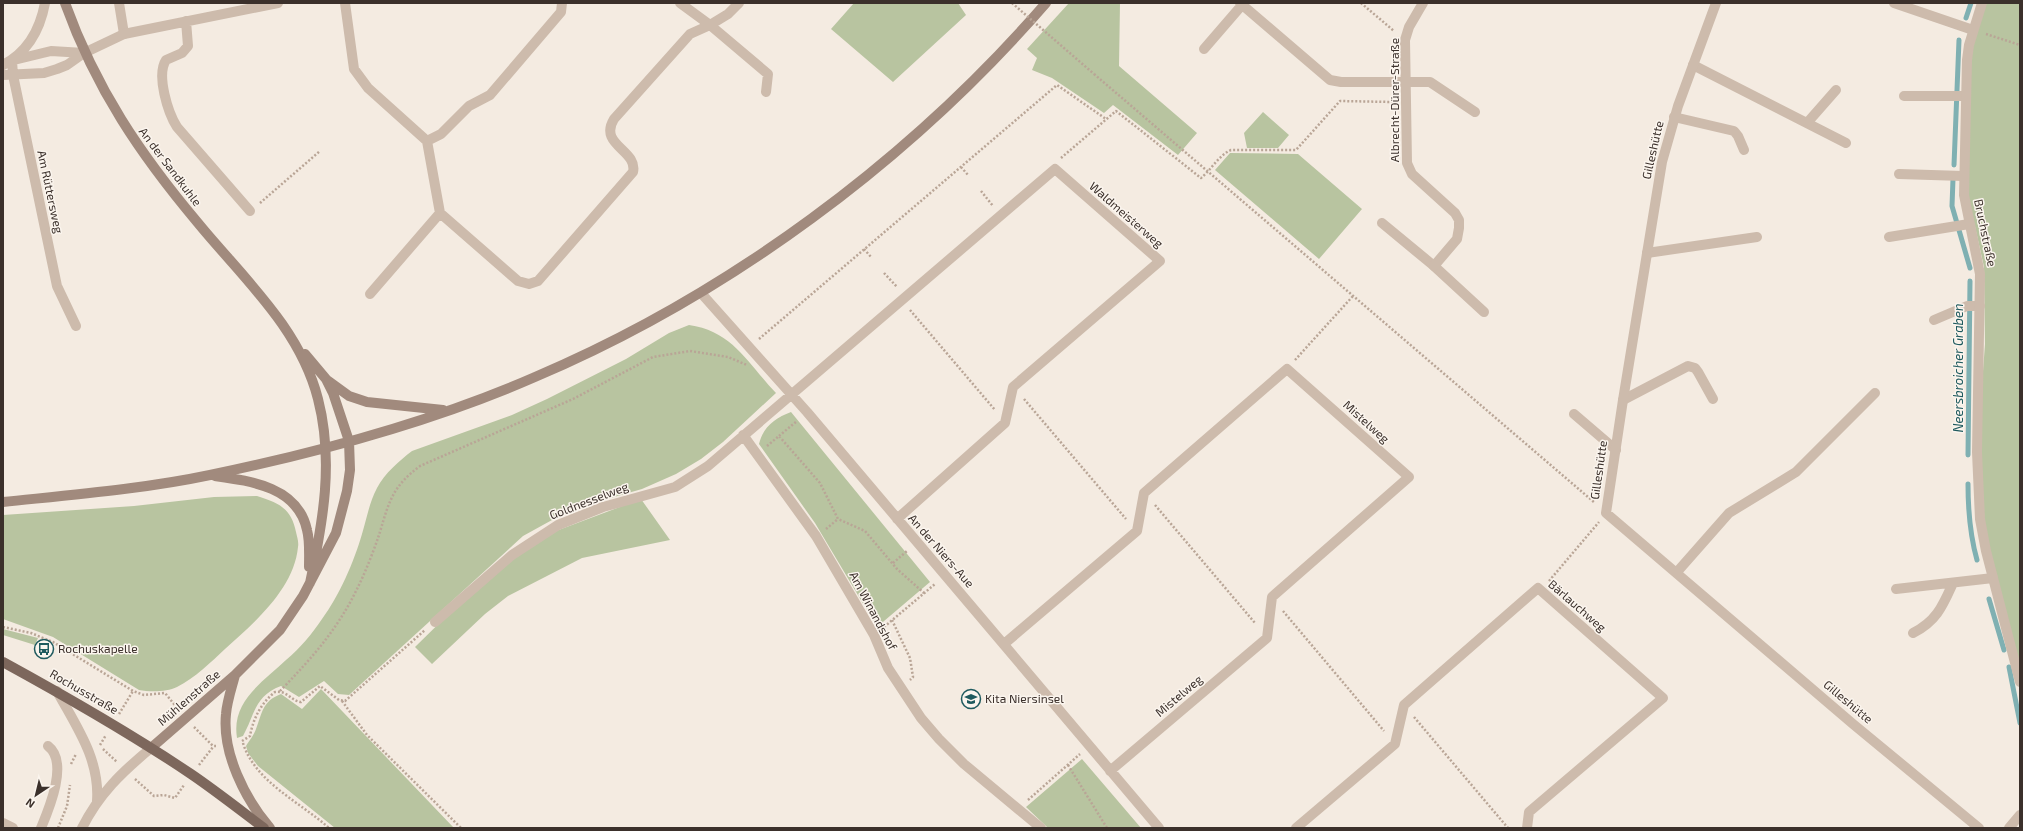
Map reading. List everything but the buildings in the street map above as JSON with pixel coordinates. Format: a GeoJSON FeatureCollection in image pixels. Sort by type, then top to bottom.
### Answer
{"type":"FeatureCollection","features":[{"type":"Feature","properties":{"kind":"main road","name":"An der Sandkuhle"},"geometry":{"type":"LineString","coordinates":[[65,3],[84,53],[114,109],[140,150],[198,224],[326,379],[333,394],[349,441]]}},
{"type":"Feature","properties":{"kind":"main road"},"geometry":{"type":"LineString","coordinates":[[3,502],[132,487],[209,475],[326,447],[449,410],[506,389],[564,365],[613,341],[701,293],[784,239],[876,168],[965,88],[1001,53],[1046,3]]}},
{"type":"Feature","properties":{"kind":"main road","name":"An der Sandkuhle"},"geometry":{"type":"LineString","coordinates":[[284,327],[305,361],[314,384],[319,401],[326,447]]}},
{"type":"Feature","properties":{"kind":"main road"},"geometry":{"type":"LineString","coordinates":[[326,379],[349,396],[367,402],[449,410]]}},
{"type":"Feature","properties":{"kind":"main road","name":"Mühlenstraße"},"geometry":{"type":"LineString","coordinates":[[151,748],[235,675],[280,630],[297,606],[332,542],[342,513],[350,470],[349,441]]}},
{"type":"Feature","properties":{"kind":"main road","name":"Mühlenstraße"},"geometry":{"type":"LineString","coordinates":[[310,583],[325,502],[326,447]]}},
{"type":"Feature","properties":{"kind":"main road"},"geometry":{"type":"LineString","coordinates":[[209,475],[270,487],[292,502],[304,519],[308,531],[310,583]]}},
{"type":"Feature","properties":{"kind":"main road","name":"Rochusstraße"},"geometry":{"type":"LineString","coordinates":[[3,662],[57,691],[151,748],[196,778],[264,828]]}},
{"type":"Feature","properties":{"kind":"main road"},"geometry":{"type":"LineString","coordinates":[[235,675],[226,714],[227,742],[242,785],[259,816],[270,828]]}},
{"type":"Feature","properties":{"kind":"street"},"geometry":{"type":"LineString","coordinates":[[7,63],[32,40],[40,24],[45,3]]}},
{"type":"Feature","properties":{"kind":"street"},"geometry":{"type":"LineString","coordinates":[[119,3],[124,34]]}},
{"type":"Feature","properties":{"kind":"street"},"geometry":{"type":"LineString","coordinates":[[8,75],[44,73],[57,69],[67,65],[84,53],[124,34],[186,20],[278,3]]}},
{"type":"Feature","properties":{"kind":"street"},"geometry":{"type":"LineString","coordinates":[[345,3],[352,60],[358,77],[368,88],[427,140],[440,213],[518,281],[530,284],[541,278],[633,172],[632,160],[612,137],[610,129],[612,122],[690,34],[710,25],[728,14],[739,3]]}},
{"type":"Feature","properties":{"kind":"street"},"geometry":{"type":"LineString","coordinates":[[427,140],[442,134],[469,106],[490,96],[561,12],[562,3]]}},
{"type":"Feature","properties":{"kind":"street"},"geometry":{"type":"LineString","coordinates":[[680,3],[710,25],[768,74],[766,92]]}},
{"type":"Feature","properties":{"kind":"street","name":"Albrecht-Dürer-Straße"},"geometry":{"type":"LineString","coordinates":[[1423,3],[1409,27],[1406,40],[1406,160],[1410,171],[1455,213],[1460,224],[1454,244],[1434,266]]}},
{"type":"Feature","properties":{"kind":"street","name":"Gilleshütte"},"geometry":{"type":"LineString","coordinates":[[1716,3],[1674,117],[1662,162],[1606,513],[1677,572],[1853,724],[1979,828]]}},
{"type":"Feature","properties":{"kind":"street"},"geometry":{"type":"LineString","coordinates":[[1894,3],[1973,30]]}},
{"type":"Feature","properties":{"kind":"street","name":"Bruchstraße"},"geometry":{"type":"LineString","coordinates":[[1982,3],[1973,30],[1959,95],[1956,176],[1964,203],[1962,225],[1980,270],[1973,306],[1978,496],[1982,534],[1984,579],[2020,682]]}},
{"type":"Feature","properties":{"kind":"street"},"geometry":{"type":"LineString","coordinates":[[1204,49],[1241,4],[1330,80],[1340,82],[1430,82],[1475,112]]}},
{"type":"Feature","properties":{"kind":"street"},"geometry":{"type":"LineString","coordinates":[[186,20],[188,46],[182,54],[166,60],[161,70],[170,114],[177,127],[250,211]]}},
{"type":"Feature","properties":{"kind":"street"},"geometry":{"type":"LineString","coordinates":[[7,63],[51,51],[84,53]]}},
{"type":"Feature","properties":{"kind":"street","name":"Am Rüttersweg"},"geometry":{"type":"LineString","coordinates":[[7,63],[8,75],[57,286],[76,326]]}},
{"type":"Feature","properties":{"kind":"street"},"geometry":{"type":"LineString","coordinates":[[1693,65],[1846,143]]}},
{"type":"Feature","properties":{"kind":"street"},"geometry":{"type":"LineString","coordinates":[[1807,123],[1836,90]]}},
{"type":"Feature","properties":{"kind":"street"},"geometry":{"type":"LineString","coordinates":[[1904,96],[1959,95]]}},
{"type":"Feature","properties":{"kind":"street"},"geometry":{"type":"LineString","coordinates":[[1674,117],[1734,131],[1738,136],[1744,150]]}},
{"type":"Feature","properties":{"kind":"street"},"geometry":{"type":"LineString","coordinates":[[743,435],[1055,169]]}},
{"type":"Feature","properties":{"kind":"street","name":"Waldmeisterweg"},"geometry":{"type":"LineString","coordinates":[[1013,387],[1160,261],[1055,169]]}},
{"type":"Feature","properties":{"kind":"street"},"geometry":{"type":"LineString","coordinates":[[1899,174],[1956,176]]}},
{"type":"Feature","properties":{"kind":"street"},"geometry":{"type":"LineString","coordinates":[[370,294],[440,213]]}},
{"type":"Feature","properties":{"kind":"street"},"geometry":{"type":"LineString","coordinates":[[1382,223],[1434,266],[1484,312]]}},
{"type":"Feature","properties":{"kind":"street"},"geometry":{"type":"LineString","coordinates":[[1889,237],[1962,225]]}},
{"type":"Feature","properties":{"kind":"street"},"geometry":{"type":"LineString","coordinates":[[1647,253],[1757,237]]}},
{"type":"Feature","properties":{"kind":"street","name":"An der Niers-Aue"},"geometry":{"type":"LineString","coordinates":[[701,293],[807,412],[1159,828]]}},
{"type":"Feature","properties":{"kind":"street"},"geometry":{"type":"LineString","coordinates":[[1934,320],[1973,306]]}},
{"type":"Feature","properties":{"kind":"street"},"geometry":{"type":"LineString","coordinates":[[1623,400],[1688,366],[1695,368],[1700,374],[1713,399]]}},
{"type":"Feature","properties":{"kind":"street"},"geometry":{"type":"LineString","coordinates":[[1004,644],[1137,531],[1144,492],[1287,369]]}},
{"type":"Feature","properties":{"kind":"street","name":"Mistelweg"},"geometry":{"type":"LineString","coordinates":[[1272,598],[1409,477],[1287,369]]}},
{"type":"Feature","properties":{"kind":"street"},"geometry":{"type":"LineString","coordinates":[[897,519],[1005,423],[1013,387]]}},
{"type":"Feature","properties":{"kind":"street"},"geometry":{"type":"LineString","coordinates":[[1677,572],[1729,513],[1796,472],[1875,393]]}},
{"type":"Feature","properties":{"kind":"street"},"geometry":{"type":"LineString","coordinates":[[1574,414],[1616,450]]}},
{"type":"Feature","properties":{"kind":"street","name":"Am Winandshof"},"geometry":{"type":"LineString","coordinates":[[743,435],[816,536],[874,635],[888,668],[922,718],[947,748],[964,764],[1041,828]]}},
{"type":"Feature","properties":{"kind":"street","name":"Goldnesselweg"},"geometry":{"type":"LineString","coordinates":[[435,622],[490,572],[534,539],[558,525],[579,516],[636,497],[675,487],[708,466],[743,435]]}},
{"type":"Feature","properties":{"kind":"street"},"geometry":{"type":"LineString","coordinates":[[1896,589],[1984,579]]}},
{"type":"Feature","properties":{"kind":"street"},"geometry":{"type":"LineString","coordinates":[[1913,633],[1926,626],[1941,611],[1953,583]]}},
{"type":"Feature","properties":{"kind":"street","name":"Bärlauchweg"},"geometry":{"type":"LineString","coordinates":[[1404,705],[1538,588],[1663,698],[1529,812],[1527,828]]}},
{"type":"Feature","properties":{"kind":"street"},"geometry":{"type":"LineString","coordinates":[[1267,638],[1272,598]]}},
{"type":"Feature","properties":{"kind":"street","name":"Mistelweg"},"geometry":{"type":"LineString","coordinates":[[1110,771],[1267,638]]}},
{"type":"Feature","properties":{"kind":"street"},"geometry":{"type":"LineString","coordinates":[[57,691],[79,731],[94,765],[97,781],[97,801]]}},
{"type":"Feature","properties":{"kind":"street"},"geometry":{"type":"LineString","coordinates":[[1296,828],[1395,744],[1404,705]]}},
{"type":"Feature","properties":{"kind":"street"},"geometry":{"type":"LineString","coordinates":[[41,828],[55,789],[56,757],[48,746]]}},
{"type":"Feature","properties":{"kind":"street","name":"Mühlenstraße"},"geometry":{"type":"LineString","coordinates":[[82,828],[97,801],[125,770],[151,748]]}},
{"type":"Feature","properties":{"kind":"street"},"geometry":{"type":"LineString","coordinates":[[2009,828],[2020,815]]}},
{"type":"Feature","properties":{"kind":"street"},"geometry":{"type":"LineString","coordinates":[[3,823],[12,828]]}},
{"type":"Feature","properties":{"kind":"path"},"geometry":{"type":"LineString","coordinates":[[1012,3],[1606,513],[1547,584],[1538,588]]}},
{"type":"Feature","properties":{"kind":"path"},"geometry":{"type":"LineString","coordinates":[[1361,3],[1406,40]]}},
{"type":"Feature","properties":{"kind":"path"},"geometry":{"type":"LineString","coordinates":[[1973,30],[2020,45]]}},
{"type":"Feature","properties":{"kind":"path"},"geometry":{"type":"LineString","coordinates":[[749,347],[1058,85],[1106,119]]}},
{"type":"Feature","properties":{"kind":"path"},"geometry":{"type":"LineString","coordinates":[[1055,169],[1057,162],[1116,111],[1201,178],[1209,172],[1223,155],[1231,150],[1296,150],[1340,101],[1406,102]]}},
{"type":"Feature","properties":{"kind":"path"},"geometry":{"type":"LineString","coordinates":[[250,211],[320,151]]}},
{"type":"Feature","properties":{"kind":"path"},"geometry":{"type":"LineString","coordinates":[[961,167],[968,175]]}},
{"type":"Feature","properties":{"kind":"path"},"geometry":{"type":"LineString","coordinates":[[981,190],[1001,215]]}},
{"type":"Feature","properties":{"kind":"path"},"geometry":{"type":"LineString","coordinates":[[864,249],[871,258]]}},
{"type":"Feature","properties":{"kind":"path"},"geometry":{"type":"LineString","coordinates":[[884,273],[1005,423]]}},
{"type":"Feature","properties":{"kind":"path"},"geometry":{"type":"LineString","coordinates":[[1287,369],[1353,296]]}},
{"type":"Feature","properties":{"kind":"path"},"geometry":{"type":"LineString","coordinates":[[242,741],[250,736],[252,724],[262,704],[275,692],[280,691],[308,663],[335,629],[358,587],[391,498],[410,473],[420,466],[573,399],[653,356],[690,351],[728,357],[749,366]]}},
{"type":"Feature","properties":{"kind":"path"},"geometry":{"type":"LineString","coordinates":[[1013,387],[1137,531]]}},
{"type":"Feature","properties":{"kind":"path"},"geometry":{"type":"LineString","coordinates":[[758,454],[807,412]]}},
{"type":"Feature","properties":{"kind":"path"},"geometry":{"type":"LineString","coordinates":[[779,436],[820,483],[838,519],[864,531],[893,563],[924,593]]}},
{"type":"Feature","properties":{"kind":"path"},"geometry":{"type":"LineString","coordinates":[[1144,492],[1267,638]]}},
{"type":"Feature","properties":{"kind":"path"},"geometry":{"type":"LineString","coordinates":[[893,563],[917,543]]}},
{"type":"Feature","properties":{"kind":"path"},"geometry":{"type":"LineString","coordinates":[[874,635],[946,576]]}},
{"type":"Feature","properties":{"kind":"path"},"geometry":{"type":"LineString","coordinates":[[1272,598],[1395,744]]}},
{"type":"Feature","properties":{"kind":"path"},"geometry":{"type":"LineString","coordinates":[[892,620],[910,658],[913,677],[901,689]]}},
{"type":"Feature","properties":{"kind":"path"},"geometry":{"type":"LineString","coordinates":[[342,701],[349,699],[435,622]]}},
{"type":"Feature","properties":{"kind":"path"},"geometry":{"type":"LineString","coordinates":[[280,691],[301,702],[320,686],[342,701],[356,721],[382,750],[461,828]]}},
{"type":"Feature","properties":{"kind":"path"},"geometry":{"type":"LineString","coordinates":[[1404,705],[1508,828]]}},
{"type":"Feature","properties":{"kind":"path"},"geometry":{"type":"LineString","coordinates":[[1018,808],[1089,746]]}},
{"type":"Feature","properties":{"kind":"path"},"geometry":{"type":"LineString","coordinates":[[1068,765],[1107,828]]}},
{"type":"Feature","properties":{"kind":"green space"},"geometry":{"type":"Polygon","coordinates":[[[854,3],[958,3],[966,15],[893,82],[831,29],[854,3]]]}},
{"type":"Feature","properties":{"kind":"green space"},"geometry":{"type":"Polygon","coordinates":[[[1069,3],[1120,3],[1119,66],[1197,133],[1178,155],[1113,105],[1104,113],[1052,78],[1032,70],[1037,58],[1027,49],[1069,3]]]}},
{"type":"Feature","properties":{"kind":"green space"},"geometry":{"type":"Polygon","coordinates":[[[1982,3],[2020,3],[2020,682],[1988,541],[1977,484],[1977,452],[1985,344],[1984,267],[1967,191],[1967,60],[1982,3]]]}},
{"type":"Feature","properties":{"kind":"green space"},"geometry":{"type":"Polygon","coordinates":[[[1263,112],[1289,135],[1278,148],[1247,148],[1244,133],[1263,112]]]}},
{"type":"Feature","properties":{"kind":"green space"},"geometry":{"type":"Polygon","coordinates":[[[1230,153],[1298,154],[1362,209],[1319,259],[1215,170],[1230,153]]]}},
{"type":"Feature","properties":{"kind":"green space"},"geometry":{"type":"Polygon","coordinates":[[[689,325],[704,328],[717,334],[728,342],[748,360],[776,393],[723,442],[701,459],[676,474],[642,489],[572,509],[523,536],[349,695],[338,694],[324,681],[299,697],[281,686],[265,695],[256,707],[243,736],[237,738],[236,725],[239,713],[251,693],[306,641],[334,600],[355,556],[374,494],[384,477],[397,463],[412,451],[512,415],[547,399],[626,359],[669,333],[689,325]]]}},
{"type":"Feature","properties":{"kind":"green space"},"geometry":{"type":"Polygon","coordinates":[[[791,412],[930,582],[877,627],[815,523],[759,444],[763,433],[770,424],[791,412]]]}},
{"type":"Feature","properties":{"kind":"green space"},"geometry":{"type":"Polygon","coordinates":[[[257,496],[278,504],[291,517],[294,524],[298,545],[295,562],[289,577],[271,604],[248,628],[202,670],[177,687],[158,691],[139,690],[53,637],[3,619],[3,515],[134,506],[214,497],[257,496]]]}},
{"type":"Feature","properties":{"kind":"green space"},"geometry":{"type":"Polygon","coordinates":[[[641,499],[670,540],[582,558],[508,596],[485,614],[432,664],[415,647],[467,596],[520,553],[548,534],[641,499]]]}},
{"type":"Feature","properties":{"kind":"green space"},"geometry":{"type":"Polygon","coordinates":[[[3,629],[38,638],[35,645],[3,635],[3,629]]]}},
{"type":"Feature","properties":{"kind":"green space"},"geometry":{"type":"Polygon","coordinates":[[[321,689],[454,828],[335,828],[258,766],[248,753],[246,746],[253,736],[266,704],[281,694],[302,709],[321,689]]]}},
{"type":"Feature","properties":{"kind":"green space"},"geometry":{"type":"Polygon","coordinates":[[[1082,759],[1141,828],[1048,828],[1026,807],[1082,759]]]}},
{"type":"Feature","properties":{"kind":"waterway","name":"Neersbroicher Graben"},"geometry":{"type":"LineString","coordinates":[[1966,18],[1971,3]]}},
{"type":"Feature","properties":{"kind":"waterway","name":"Neersbroicher Graben"},"geometry":{"type":"LineString","coordinates":[[1954,165],[1959,40]]}},
{"type":"Feature","properties":{"kind":"waterway","name":"Neersbroicher Graben"},"geometry":{"type":"LineString","coordinates":[[1953,179],[1952,206],[1970,268]]}},
{"type":"Feature","properties":{"kind":"waterway","name":"Neersbroicher Graben"},"geometry":{"type":"LineString","coordinates":[[1968,455],[1970,281]]}},
{"type":"Feature","properties":{"kind":"waterway","name":"Neersbroicher Graben"},"geometry":{"type":"LineString","coordinates":[[1968,484],[1970,522],[1977,560]]}},
{"type":"Feature","properties":{"kind":"waterway","name":"Neersbroicher Graben"},"geometry":{"type":"LineString","coordinates":[[1989,599],[2004,650]]}},
{"type":"Feature","properties":{"kind":"waterway","name":"Neersbroicher Graben"},"geometry":{"type":"LineString","coordinates":[[2009,667],[2020,723]]}},
{"type":"Feature","properties":{"kind":"place","name":"Rochuskapelle"},"geometry":{"type":"Point","coordinates":[44,649]}},
{"type":"Feature","properties":{"kind":"place","name":"Kita Niersinsel"},"geometry":{"type":"Point","coordinates":[971,699]}}]}
